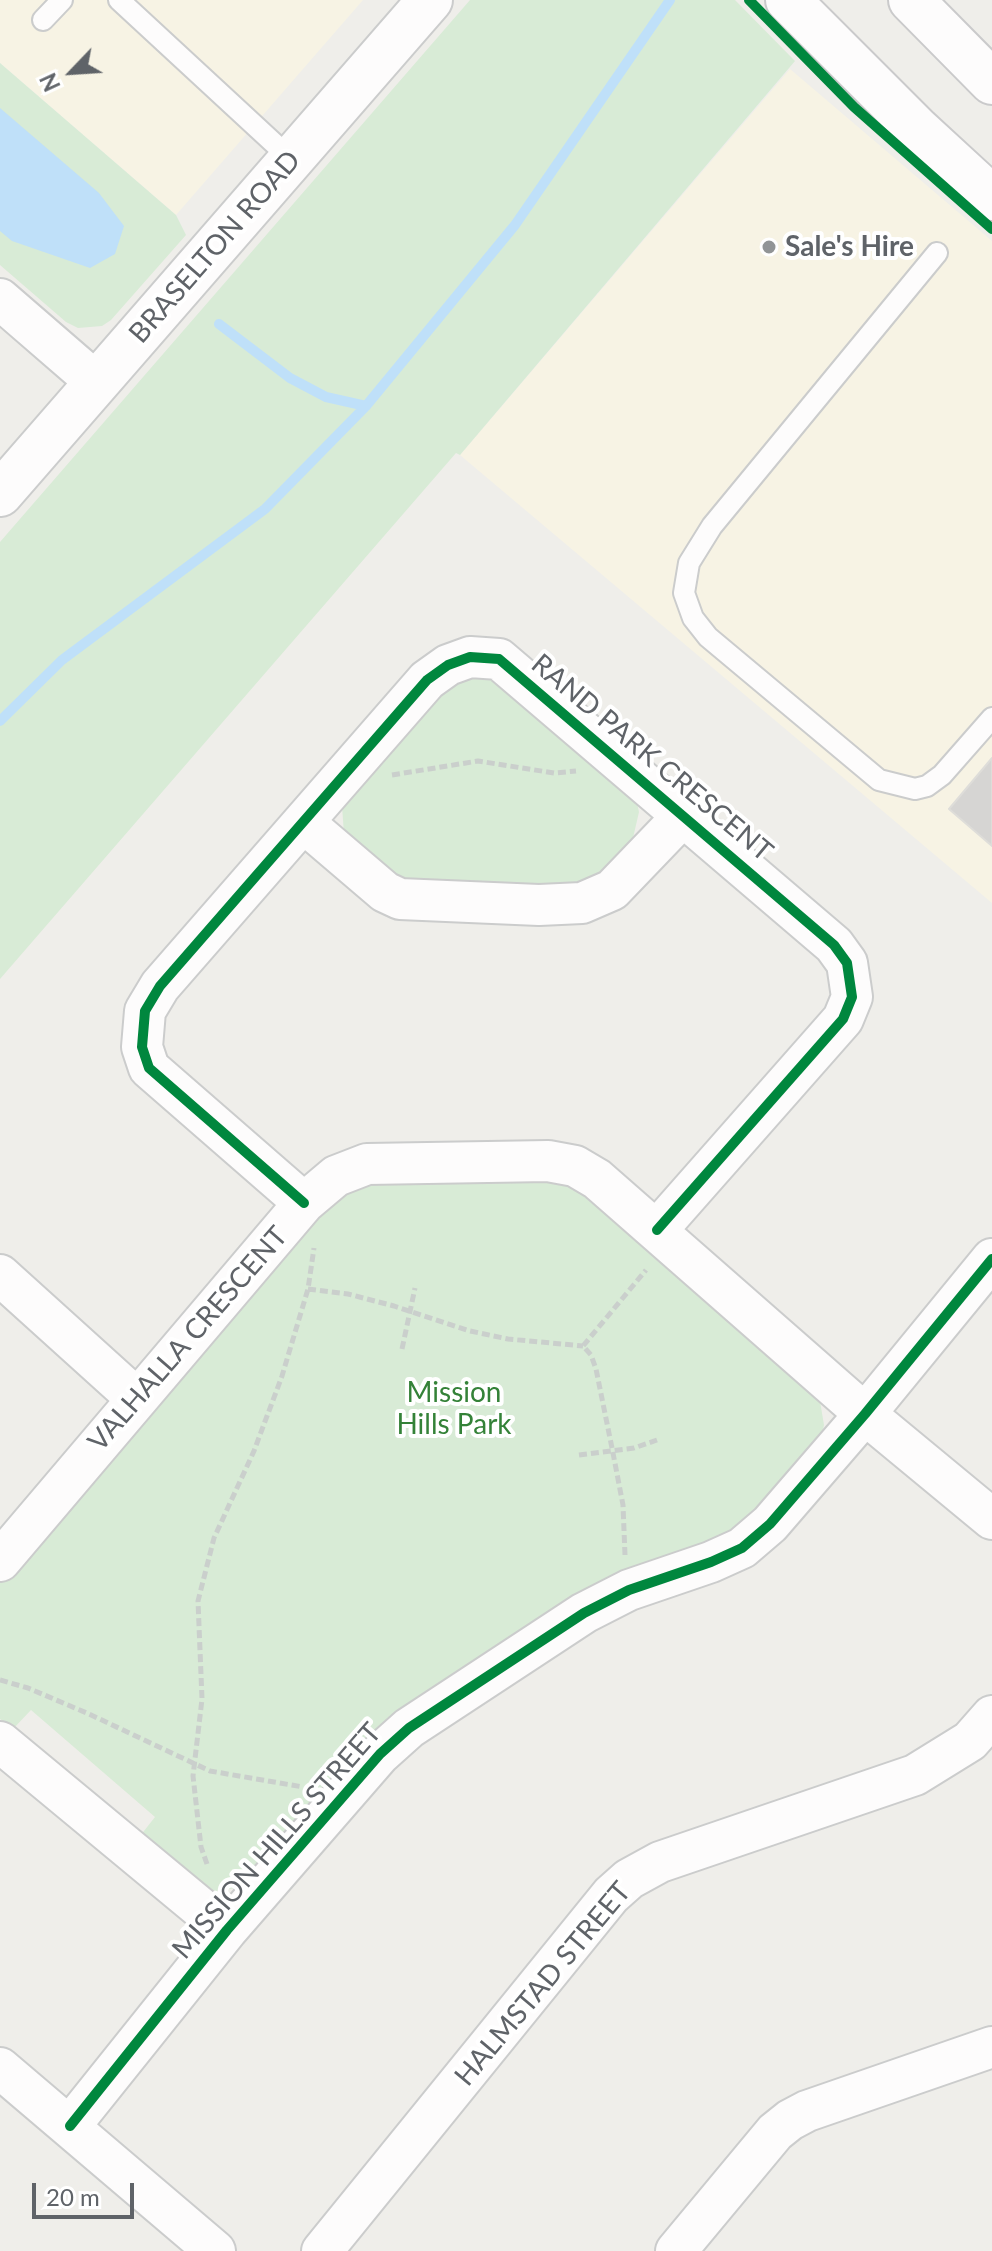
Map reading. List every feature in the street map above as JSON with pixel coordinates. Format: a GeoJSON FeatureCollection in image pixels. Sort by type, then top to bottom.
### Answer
{"type":"FeatureCollection","features":[{"type":"Feature","properties":{"kind":"street","name":"BRASELTON ROAD"},"geometry":{"type":"LineString","coordinates":[[0,494],[430,0]]}},
{"type":"Feature","properties":{"kind":"street"},"geometry":{"type":"LineString","coordinates":[[788,0],[918,130],[992,198]]}},
{"type":"Feature","properties":{"kind":"street"},"geometry":{"type":"LineString","coordinates":[[911,0],[992,82]]}},
{"type":"Feature","properties":{"kind":"street"},"geometry":{"type":"LineString","coordinates":[[0,299],[97,383]]}},
{"type":"Feature","properties":{"kind":"street","name":"RAND PARK CRESCENT"},"geometry":{"type":"LineString","coordinates":[[304,1203],[149,1068],[142,1039],[145,1011],[160,986],[427,680],[448,665],[470,657],[499,659],[834,945],[847,963],[852,997],[843,1019],[663,1236]]}},
{"type":"Feature","properties":{"kind":"street","name":"RAND PARK CRESCENT"},"geometry":{"type":"LineString","coordinates":[[303,822],[385,892],[400,899],[539,905],[582,903],[612,890],[683,816]]}},
{"type":"Feature","properties":{"kind":"street","name":"VALHALLA CRESCENT"},"geometry":{"type":"LineString","coordinates":[[0,1561],[304,1203],[336,1176],[367,1164],[548,1161],[575,1166],[597,1179],[865,1414],[992,1519]]}},
{"type":"Feature","properties":{"kind":"street","name":"MISSION HILLS STREET"},"geometry":{"type":"LineString","coordinates":[[70,2126],[227,1930],[380,1754],[409,1728],[584,1613],[629,1590],[742,1548],[770,1524],[992,1259]]}},
{"type":"Feature","properties":{"kind":"street"},"geometry":{"type":"LineString","coordinates":[[0,1275],[136,1398]]}},
{"type":"Feature","properties":{"kind":"street","name":"HALMSTAD STREET"},"geometry":{"type":"LineString","coordinates":[[322,2251],[611,1895],[629,1879],[660,1862],[915,1775],[970,1741],[992,1716]]}},
{"type":"Feature","properties":{"kind":"street"},"geometry":{"type":"LineString","coordinates":[[0,1742],[227,1930]]}},
{"type":"Feature","properties":{"kind":"street"},"geometry":{"type":"LineString","coordinates":[[676,2251],[775,2132],[790,2120],[807,2111],[992,2047]]}},
{"type":"Feature","properties":{"kind":"street"},"geometry":{"type":"LineString","coordinates":[[0,2068],[215,2251]]}},
{"type":"Feature","properties":{"kind":"lane"},"geometry":{"type":"LineString","coordinates":[[43,20],[62,0]]}},
{"type":"Feature","properties":{"kind":"lane"},"geometry":{"type":"LineString","coordinates":[[119,0],[291,159]]}},
{"type":"Feature","properties":{"kind":"lane"},"geometry":{"type":"LineString","coordinates":[[937,253],[712,526],[689,563],[684,593],[693,618],[708,637],[879,780],[915,789],[927,786],[942,775],[992,718]]}},
{"type":"Feature","properties":{"kind":"path"},"geometry":{"type":"LineString","coordinates":[[351,767],[372,776],[398,775],[478,761],[565,773],[614,757]]}},
{"type":"Feature","properties":{"kind":"path"},"geometry":{"type":"LineString","coordinates":[[227,1930],[201,1847],[193,1763],[199,1739],[202,1699],[198,1601],[214,1538],[254,1451],[290,1354],[308,1289],[315,1221],[304,1203]]}},
{"type":"Feature","properties":{"kind":"path"},"geometry":{"type":"LineString","coordinates":[[583,1346],[663,1236]]}},
{"type":"Feature","properties":{"kind":"path"},"geometry":{"type":"LineString","coordinates":[[402,1349],[415,1288]]}},
{"type":"Feature","properties":{"kind":"path"},"geometry":{"type":"LineString","coordinates":[[308,1289],[348,1294],[495,1337],[583,1346],[591,1355],[596,1369],[613,1450],[623,1505],[629,1590]]}},
{"type":"Feature","properties":{"kind":"path"},"geometry":{"type":"LineString","coordinates":[[579,1455],[634,1448],[657,1440]]}},
{"type":"Feature","properties":{"kind":"path"},"geometry":{"type":"LineString","coordinates":[[0,1680],[40,1693],[210,1771],[330,1791],[347,1789]]}},
{"type":"Feature","properties":{"kind":"shaded area"},"geometry":{"type":"Polygon","coordinates":[[[0,0],[363,0],[176,215],[0,63],[0,0]]]}},
{"type":"Feature","properties":{"kind":"shaded area"},"geometry":{"type":"Polygon","coordinates":[[[790,69],[992,241],[992,903],[460,455],[790,69]]]}},
{"type":"Feature","properties":{"kind":"green space"},"geometry":{"type":"Polygon","coordinates":[[[470,0],[735,0],[795,61],[460,455],[456,453],[0,979],[0,542],[470,0]]]}},
{"type":"Feature","properties":{"kind":"green space"},"geometry":{"type":"Polygon","coordinates":[[[0,63],[176,215],[186,235],[111,320],[102,326],[78,328],[66,322],[0,265],[0,63]]]}},
{"type":"Feature","properties":{"kind":"green space"},"geometry":{"type":"Polygon","coordinates":[[[455,673],[503,679],[636,798],[639,812],[633,838],[613,866],[593,885],[408,886],[344,834],[342,806],[455,673]]]}},
{"type":"Feature","properties":{"kind":"green space","name":"Mission Hills Park"},"geometry":{"type":"Polygon","coordinates":[[[360,1179],[568,1183],[805,1380],[820,1401],[824,1425],[821,1438],[753,1523],[626,1576],[242,1887],[216,1891],[202,1887],[140,1836],[155,1817],[31,1710],[13,1729],[0,1719],[0,1581],[315,1221],[334,1195],[360,1179]]]}},
{"type":"Feature","properties":{"kind":"water"},"geometry":{"type":"Polygon","coordinates":[[[0,108],[99,193],[124,226],[115,254],[90,268],[12,241],[0,231],[0,108]]]}},
{"type":"Feature","properties":{"kind":"building"},"geometry":{"type":"Polygon","coordinates":[[[992,758],[992,846],[949,809],[992,758]]]}},
{"type":"Feature","properties":{"kind":"waterway"},"geometry":{"type":"LineString","coordinates":[[0,721],[62,660],[265,509],[366,406],[515,225],[670,0]]}},
{"type":"Feature","properties":{"kind":"waterway"},"geometry":{"type":"LineString","coordinates":[[219,324],[290,378],[326,397],[366,406]]}},
{"type":"Feature","properties":{"kind":"cycle path"},"geometry":{"type":"LineString","coordinates":[[749,0],[854,107],[992,229]]}},
{"type":"Feature","properties":{"kind":"cycle path"},"geometry":{"type":"LineString","coordinates":[[304,1203],[149,1068],[142,1047],[145,1011],[160,986],[427,680],[448,665],[470,657],[499,659],[834,945],[847,963],[852,997],[843,1019],[657,1230]]}},
{"type":"Feature","properties":{"kind":"cycle path"},"geometry":{"type":"LineString","coordinates":[[70,2126],[227,1930],[380,1754],[409,1728],[584,1613],[629,1590],[742,1548],[770,1524],[992,1259]]}},
{"type":"Feature","properties":{"kind":"place","name":"Sale's Hire"},"geometry":{"type":"Point","coordinates":[769,247]}}]}
